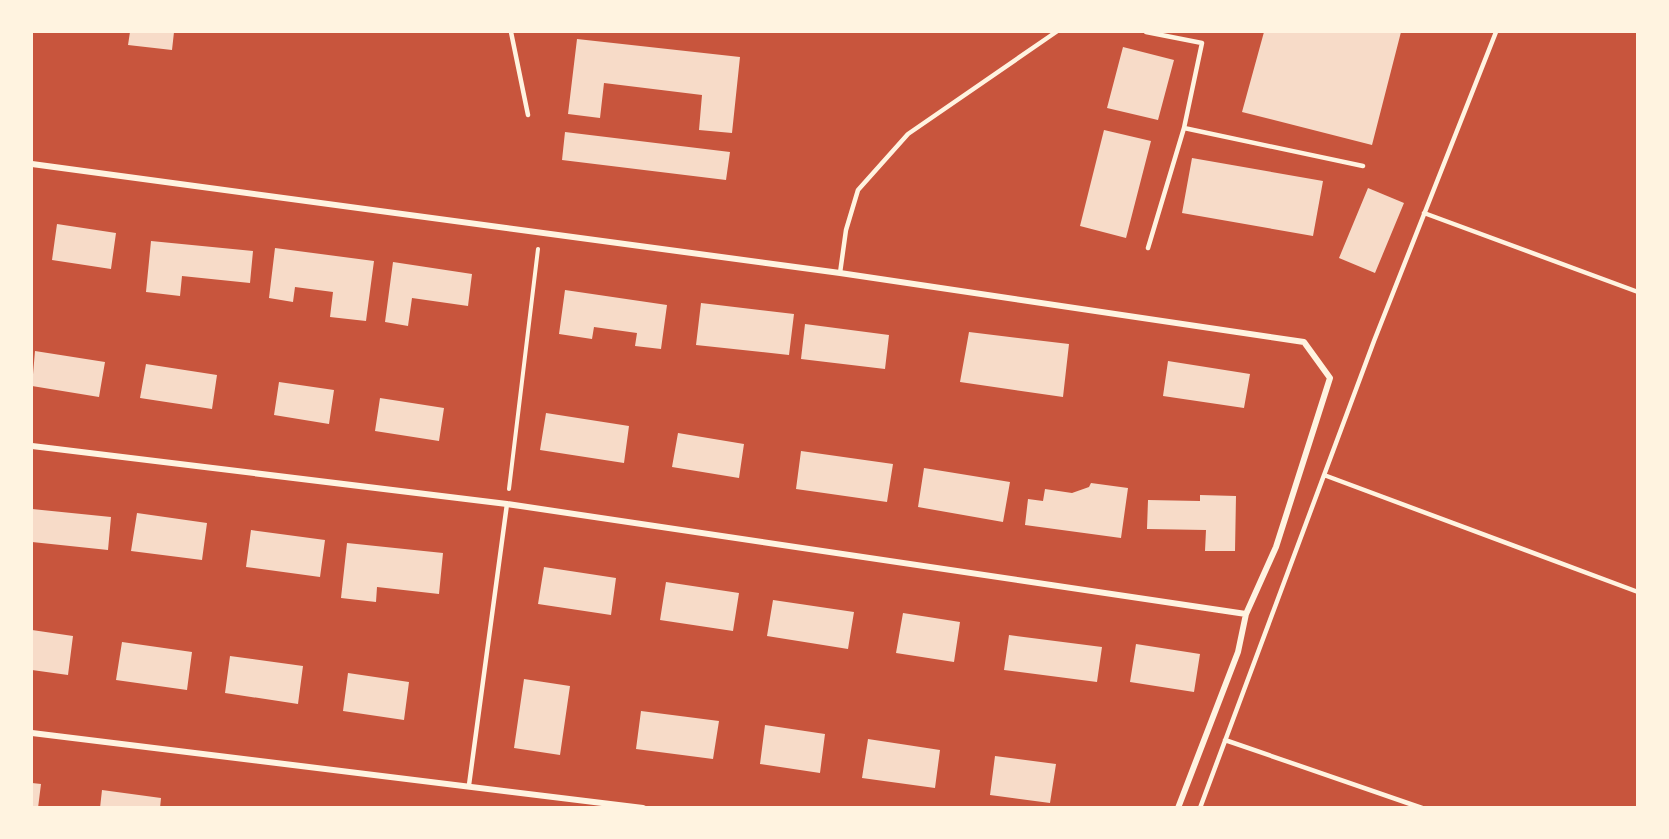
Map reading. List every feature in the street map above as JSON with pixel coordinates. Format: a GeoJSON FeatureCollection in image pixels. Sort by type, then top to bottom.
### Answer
{"type":"FeatureCollection","features":[{"type":"Feature","properties":{"kind":"street"},"geometry":{"type":"LineString","coordinates":[[32,164],[540,231],[1304,342],[1330,378],[1276,547],[1246,614],[1238,652],[1178,807]]}},
{"type":"Feature","properties":{"kind":"street"},"geometry":{"type":"LineString","coordinates":[[32,446],[507,504],[1246,614]]}},
{"type":"Feature","properties":{"kind":"street"},"geometry":{"type":"LineString","coordinates":[[32,733],[643,807]]}},
{"type":"Feature","properties":{"kind":"lane"},"geometry":{"type":"LineString","coordinates":[[511,32],[528,115]]}},
{"type":"Feature","properties":{"kind":"lane"},"geometry":{"type":"LineString","coordinates":[[840,273],[846,230],[858,190],[908,134],[1056,32]]}},
{"type":"Feature","properties":{"kind":"lane"},"geometry":{"type":"LineString","coordinates":[[1146,32],[1202,43],[1184,128],[1148,248]]}},
{"type":"Feature","properties":{"kind":"lane"},"geometry":{"type":"LineString","coordinates":[[1200,807],[1424,213],[1496,32]]}},
{"type":"Feature","properties":{"kind":"lane"},"geometry":{"type":"LineString","coordinates":[[1184,128],[1363,166]]}},
{"type":"Feature","properties":{"kind":"lane"},"geometry":{"type":"LineString","coordinates":[[1424,213],[1638,292]]}},
{"type":"Feature","properties":{"kind":"lane"},"geometry":{"type":"LineString","coordinates":[[1324,476],[1638,592]]}},
{"type":"Feature","properties":{"kind":"lane"},"geometry":{"type":"LineString","coordinates":[[469,785],[507,504]]}},
{"type":"Feature","properties":{"kind":"lane"},"geometry":{"type":"LineString","coordinates":[[1225,740],[1422,807]]}},
{"type":"Feature","properties":{"kind":"path"},"geometry":{"type":"LineString","coordinates":[[507,504],[540,231]]}},
{"type":"Feature","properties":{"kind":"building"},"geometry":{"type":"Polygon","coordinates":[[[130,32],[174,32],[172,50],[128,45],[130,32]]]}},
{"type":"Feature","properties":{"kind":"building"},"geometry":{"type":"Polygon","coordinates":[[[1264,32],[1401,32],[1372,145],[1242,112],[1264,32]]]}},
{"type":"Feature","properties":{"kind":"building"},"geometry":{"type":"Polygon","coordinates":[[[577,39],[740,57],[732,133],[699,130],[702,95],[604,83],[600,118],[568,114],[577,39]]]}},
{"type":"Feature","properties":{"kind":"building"},"geometry":{"type":"Polygon","coordinates":[[[1123,47],[1174,60],[1158,120],[1107,108],[1123,47]]]}},
{"type":"Feature","properties":{"kind":"building"},"geometry":{"type":"Polygon","coordinates":[[[1104,130],[1151,141],[1126,238],[1080,226],[1104,130]]]}},
{"type":"Feature","properties":{"kind":"building"},"geometry":{"type":"Polygon","coordinates":[[[565,132],[730,152],[726,180],[562,160],[565,132]]]}},
{"type":"Feature","properties":{"kind":"building"},"geometry":{"type":"Polygon","coordinates":[[[1192,158],[1323,181],[1313,236],[1182,213],[1192,158]]]}},
{"type":"Feature","properties":{"kind":"building"},"geometry":{"type":"Polygon","coordinates":[[[1368,188],[1404,203],[1375,273],[1339,258],[1368,188]]]}},
{"type":"Feature","properties":{"kind":"building"},"geometry":{"type":"Polygon","coordinates":[[[57,224],[116,233],[111,269],[52,260],[57,224]]]}},
{"type":"Feature","properties":{"kind":"building"},"geometry":{"type":"Polygon","coordinates":[[[151,241],[253,251],[250,283],[182,276],[180,296],[146,292],[151,241]]]}},
{"type":"Feature","properties":{"kind":"building"},"geometry":{"type":"Polygon","coordinates":[[[275,248],[374,261],[366,321],[330,317],[333,292],[295,287],[293,302],[269,298],[275,248]]]}},
{"type":"Feature","properties":{"kind":"building"},"geometry":{"type":"Polygon","coordinates":[[[393,262],[472,274],[468,306],[412,298],[408,326],[385,322],[393,262]]]}},
{"type":"Feature","properties":{"kind":"building"},"geometry":{"type":"Polygon","coordinates":[[[565,290],[667,305],[661,349],[635,346],[637,333],[594,327],[592,339],[559,334],[565,290]]]}},
{"type":"Feature","properties":{"kind":"building"},"geometry":{"type":"Polygon","coordinates":[[[701,303],[794,314],[789,355],[696,345],[701,303]]]}},
{"type":"Feature","properties":{"kind":"building"},"geometry":{"type":"Polygon","coordinates":[[[805,324],[889,335],[885,369],[801,359],[805,324]]]}},
{"type":"Feature","properties":{"kind":"building"},"geometry":{"type":"Polygon","coordinates":[[[969,332],[1069,344],[1063,397],[960,382],[969,332]]]}},
{"type":"Feature","properties":{"kind":"building"},"geometry":{"type":"Polygon","coordinates":[[[35,351],[105,362],[99,397],[32,386],[35,351]]]}},
{"type":"Feature","properties":{"kind":"building"},"geometry":{"type":"Polygon","coordinates":[[[1168,361],[1250,374],[1244,408],[1163,396],[1168,361]]]}},
{"type":"Feature","properties":{"kind":"building"},"geometry":{"type":"Polygon","coordinates":[[[146,364],[217,375],[212,409],[140,398],[146,364]]]}},
{"type":"Feature","properties":{"kind":"building"},"geometry":{"type":"Polygon","coordinates":[[[279,382],[334,390],[329,424],[274,415],[279,382]]]}},
{"type":"Feature","properties":{"kind":"building"},"geometry":{"type":"Polygon","coordinates":[[[380,398],[444,408],[439,441],[375,431],[380,398]]]}},
{"type":"Feature","properties":{"kind":"building"},"geometry":{"type":"Polygon","coordinates":[[[546,413],[629,426],[624,463],[540,450],[546,413]]]}},
{"type":"Feature","properties":{"kind":"building"},"geometry":{"type":"Polygon","coordinates":[[[678,433],[744,444],[739,478],[672,467],[678,433]]]}},
{"type":"Feature","properties":{"kind":"building"},"geometry":{"type":"Polygon","coordinates":[[[801,451],[893,464],[887,502],[796,489],[801,451]]]}},
{"type":"Feature","properties":{"kind":"building"},"geometry":{"type":"Polygon","coordinates":[[[924,468],[1010,482],[1003,522],[918,507],[924,468]]]}},
{"type":"Feature","properties":{"kind":"building"},"geometry":{"type":"Polygon","coordinates":[[[1091,483],[1128,488],[1121,538],[1025,525],[1028,499],[1043,501],[1045,489],[1072,493],[1089,487],[1091,483]]]}},
{"type":"Feature","properties":{"kind":"building"},"geometry":{"type":"Polygon","coordinates":[[[1200,495],[1236,496],[1235,551],[1205,551],[1206,530],[1147,529],[1148,500],[1200,501],[1200,495]]]}},
{"type":"Feature","properties":{"kind":"building"},"geometry":{"type":"Polygon","coordinates":[[[32,509],[111,517],[108,550],[32,542],[32,509]]]}},
{"type":"Feature","properties":{"kind":"building"},"geometry":{"type":"Polygon","coordinates":[[[137,513],[207,523],[202,560],[131,551],[137,513]]]}},
{"type":"Feature","properties":{"kind":"building"},"geometry":{"type":"Polygon","coordinates":[[[251,530],[325,540],[320,577],[246,567],[251,530]]]}},
{"type":"Feature","properties":{"kind":"building"},"geometry":{"type":"Polygon","coordinates":[[[347,543],[443,553],[439,594],[377,587],[376,602],[341,598],[347,543]]]}},
{"type":"Feature","properties":{"kind":"building"},"geometry":{"type":"Polygon","coordinates":[[[544,567],[616,578],[611,615],[538,604],[544,567]]]}},
{"type":"Feature","properties":{"kind":"building"},"geometry":{"type":"Polygon","coordinates":[[[666,582],[739,593],[733,631],[660,620],[666,582]]]}},
{"type":"Feature","properties":{"kind":"building"},"geometry":{"type":"Polygon","coordinates":[[[773,600],[854,612],[848,649],[767,636],[773,600]]]}},
{"type":"Feature","properties":{"kind":"building"},"geometry":{"type":"Polygon","coordinates":[[[903,613],[960,622],[954,662],[896,653],[903,613]]]}},
{"type":"Feature","properties":{"kind":"building"},"geometry":{"type":"Polygon","coordinates":[[[32,630],[73,636],[68,675],[32,670],[32,630]]]}},
{"type":"Feature","properties":{"kind":"building"},"geometry":{"type":"Polygon","coordinates":[[[1009,635],[1102,647],[1097,682],[1004,670],[1009,635]]]}},
{"type":"Feature","properties":{"kind":"building"},"geometry":{"type":"Polygon","coordinates":[[[122,642],[192,652],[187,690],[116,680],[122,642]]]}},
{"type":"Feature","properties":{"kind":"building"},"geometry":{"type":"Polygon","coordinates":[[[1136,644],[1200,654],[1194,692],[1130,682],[1136,644]]]}},
{"type":"Feature","properties":{"kind":"building"},"geometry":{"type":"Polygon","coordinates":[[[230,656],[303,666],[298,704],[225,693],[230,656]]]}},
{"type":"Feature","properties":{"kind":"building"},"geometry":{"type":"Polygon","coordinates":[[[348,673],[409,682],[404,720],[343,711],[348,673]]]}},
{"type":"Feature","properties":{"kind":"building"},"geometry":{"type":"Polygon","coordinates":[[[524,679],[570,686],[560,755],[514,748],[524,679]]]}},
{"type":"Feature","properties":{"kind":"building"},"geometry":{"type":"Polygon","coordinates":[[[641,711],[719,721],[713,759],[636,749],[641,711]]]}},
{"type":"Feature","properties":{"kind":"building"},"geometry":{"type":"Polygon","coordinates":[[[765,725],[825,734],[820,773],[760,764],[765,725]]]}},
{"type":"Feature","properties":{"kind":"building"},"geometry":{"type":"Polygon","coordinates":[[[868,739],[940,750],[935,788],[862,778],[868,739]]]}},
{"type":"Feature","properties":{"kind":"building"},"geometry":{"type":"Polygon","coordinates":[[[995,756],[1056,764],[1050,803],[990,795],[995,756]]]}},
{"type":"Feature","properties":{"kind":"building"},"geometry":{"type":"Polygon","coordinates":[[[32,783],[41,784],[38,808],[32,808],[32,783]]]}},
{"type":"Feature","properties":{"kind":"building"},"geometry":{"type":"Polygon","coordinates":[[[102,790],[161,798],[160,808],[100,808],[102,790]]]}}]}
